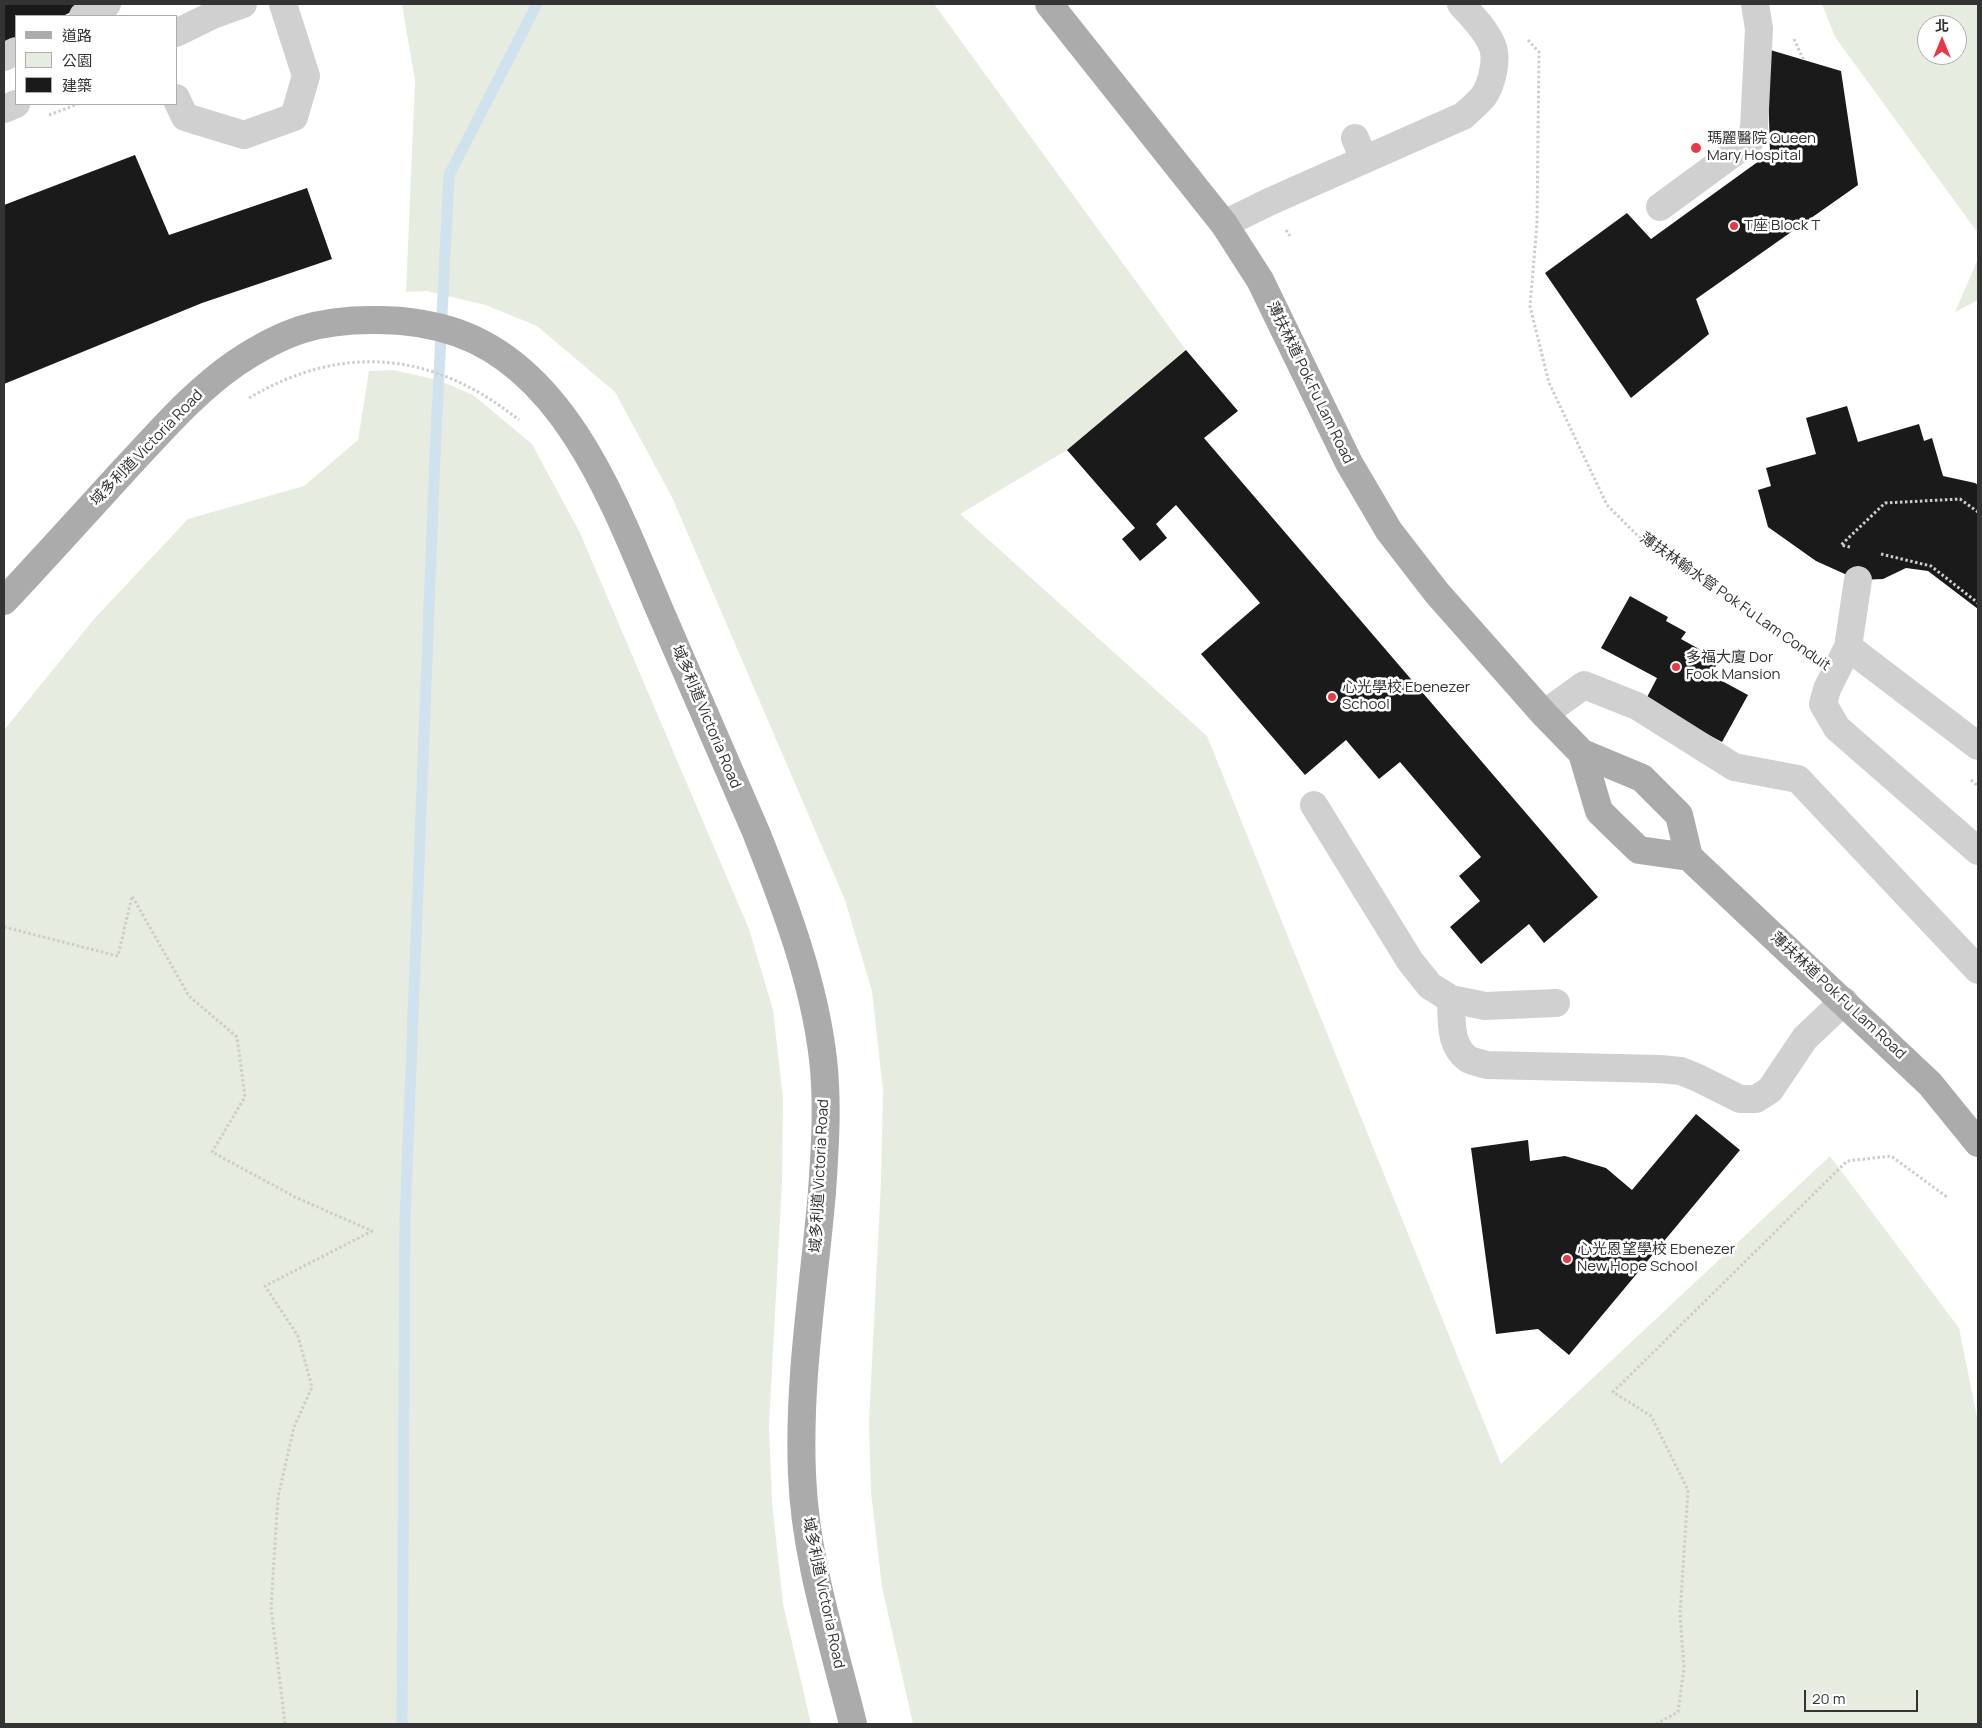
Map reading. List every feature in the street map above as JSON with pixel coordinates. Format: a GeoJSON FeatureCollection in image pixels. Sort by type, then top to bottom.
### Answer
{"type":"FeatureCollection","features":[{"type":"Feature","properties":{"kind":"main road","name":"薄扶林道 Pok Fu Lam Road"},"geometry":{"type":"LineString","coordinates":[[1049,4],[1224,224],[1260,280],[1349,463],[1389,531],[1437,593],[1544,714],[1582,753],[1642,778],[1679,815],[1689,857],[1930,1084],[1978,1143]]}},
{"type":"Feature","properties":{"kind":"main road","name":"域多利道 Victoria Road"},"geometry":{"type":"LineString","coordinates":[[4,601],[181,409],[209,384],[248,356],[290,332],[320,324],[354,320],[392,320],[425,324],[465,336],[486,346],[514,365],[540,390],[565,419],[584,447],[615,508],[756,832],[775,879],[814,1005],[823,1060],[826,1107],[820,1210],[802,1380],[800,1432],[802,1476],[812,1555],[853,1724]]}},
{"type":"Feature","properties":{"kind":"main road","name":"薄扶林道 Pok Fu Lam Road"},"geometry":{"type":"LineString","coordinates":[[1582,753],[1598,811],[1639,850],[1689,857]]}},
{"type":"Feature","properties":{"kind":"street"},"geometry":{"type":"LineString","coordinates":[[85,15],[107,4]]}},
{"type":"Feature","properties":{"kind":"street"},"geometry":{"type":"LineString","coordinates":[[178,32],[215,14],[243,4]]}},
{"type":"Feature","properties":{"kind":"street"},"geometry":{"type":"LineString","coordinates":[[178,102],[185,117],[244,135],[294,117],[306,76],[283,4]]}},
{"type":"Feature","properties":{"kind":"street"},"geometry":{"type":"LineString","coordinates":[[1224,224],[1359,149],[1463,116],[1484,96],[1492,81],[1494,64],[1493,46],[1476,21],[1461,4]]}},
{"type":"Feature","properties":{"kind":"street"},"geometry":{"type":"LineString","coordinates":[[1660,207],[1750,141],[1754,128],[1759,38],[1755,4]]}},
{"type":"Feature","properties":{"kind":"street"},"geometry":{"type":"LineString","coordinates":[[1858,580],[1844,655],[1827,689],[1823,704],[1837,728],[1978,851]]}},
{"type":"Feature","properties":{"kind":"street"},"geometry":{"type":"LineString","coordinates":[[1844,655],[1978,746]]}},
{"type":"Feature","properties":{"kind":"street"},"geometry":{"type":"LineString","coordinates":[[1544,714],[1584,685],[1637,706],[1734,767],[1798,779],[1978,970]]}},
{"type":"Feature","properties":{"kind":"street"},"geometry":{"type":"LineString","coordinates":[[1314,805],[1410,961],[1430,986],[1452,1000],[1485,1006],[1556,1003]]}},
{"type":"Feature","properties":{"kind":"street"},"geometry":{"type":"LineString","coordinates":[[1452,1000],[1452,1026],[1456,1046],[1469,1060],[1487,1065],[1660,1069],[1681,1072],[1698,1078],[1740,1099],[1756,1099],[1770,1090],[1805,1038],[1844,1001]]}},
{"type":"Feature","properties":{"kind":"path","name":"薄扶林輸水管 Pok Fu Lam Conduit"},"geometry":{"type":"LineString","coordinates":[[1526,38],[1538,52],[1537,224],[1530,306],[1549,383],[1607,505],[1638,536],[1810,651]]}},
{"type":"Feature","properties":{"kind":"path"},"geometry":{"type":"LineString","coordinates":[[242,402],[271,385],[304,372],[359,363],[391,363],[423,369],[474,388],[497,403],[526,427]]}},
{"type":"Feature","properties":{"kind":"path"},"geometry":{"type":"LineString","coordinates":[[1859,549],[1841,545],[1886,503],[1960,499],[1978,512]]}},
{"type":"Feature","properties":{"kind":"path"},"geometry":{"type":"LineString","coordinates":[[1877,554],[1931,566],[1978,603]]}},
{"type":"Feature","properties":{"kind":"path"},"geometry":{"type":"LineString","coordinates":[[1971,780],[1978,786]]}},
{"type":"Feature","properties":{"kind":"path"},"geometry":{"type":"LineString","coordinates":[[4,926],[118,956],[132,896],[190,996],[237,1037],[245,1097],[212,1152],[295,1197],[372,1231],[265,1286],[298,1336],[312,1387],[294,1426],[278,1497],[271,1607],[285,1724]]}},
{"type":"Feature","properties":{"kind":"path"},"geometry":{"type":"LineString","coordinates":[[1656,1724],[1678,1712],[1684,1668],[1680,1616],[1688,1490],[1652,1416],[1613,1392],[1847,1161],[1891,1156],[1947,1197]]}},
{"type":"Feature","properties":{"kind":"green space"},"geometry":{"type":"Polygon","coordinates":[[[402,4],[934,4],[1186,350],[1067,450],[960,514],[1207,736],[1501,1464],[1830,1156],[1959,1328],[1978,1422],[1978,1724],[913,1724],[882,1587],[871,1492],[869,1421],[881,1181],[883,1091],[872,991],[845,900],[672,497],[615,392],[537,326],[486,305],[426,291],[406,292],[415,81],[402,4]]]}},
{"type":"Feature","properties":{"kind":"green space"},"geometry":{"type":"Polygon","coordinates":[[[1822,4],[1978,4],[1978,233],[1835,37],[1822,4]]]}},
{"type":"Feature","properties":{"kind":"green space"},"geometry":{"type":"Polygon","coordinates":[[[1978,259],[1978,300],[1955,312],[1978,259]]]}},
{"type":"Feature","properties":{"kind":"green space"},"geometry":{"type":"Polygon","coordinates":[[[393,370],[438,380],[473,395],[532,444],[580,533],[749,929],[773,1010],[783,1099],[782,1183],[769,1425],[772,1502],[783,1604],[811,1724],[4,1724],[4,730],[95,618],[188,519],[304,486],[358,440],[369,371],[393,370]]]}},
{"type":"Feature","properties":{"kind":"building"},"geometry":{"type":"Polygon","coordinates":[[[4,4],[87,4],[65,15],[15,15],[15,42],[4,48],[4,4]]]}},
{"type":"Feature","properties":{"kind":"building","name":"T座 Block T"},"geometry":{"type":"Polygon","coordinates":[[[1767,49],[1841,71],[1858,185],[1696,299],[1709,334],[1631,398],[1545,273],[1627,213],[1651,239],[1770,153],[1767,49]]]}},
{"type":"Feature","properties":{"kind":"building"},"geometry":{"type":"Polygon","coordinates":[[[135,155],[169,235],[307,188],[332,259],[202,303],[4,384],[4,205],[135,155]]]}},
{"type":"Feature","properties":{"kind":"building","name":"心光學校 Ebenezer School"},"geometry":{"type":"Polygon","coordinates":[[[1186,350],[1238,411],[1204,438],[1598,897],[1544,943],[1529,924],[1481,964],[1450,927],[1480,901],[1459,876],[1481,857],[1400,762],[1379,779],[1346,740],[1305,775],[1201,654],[1260,603],[1176,505],[1156,524],[1167,538],[1140,561],[1122,539],[1135,528],[1067,450],[1186,350]]]}},
{"type":"Feature","properties":{"kind":"building"},"geometry":{"type":"Polygon","coordinates":[[[1847,406],[1858,442],[1919,424],[1924,441],[1932,438],[1943,476],[1978,485],[1978,609],[1928,571],[1906,568],[1883,579],[1858,580],[1816,561],[1768,527],[1758,490],[1771,486],[1766,468],[1816,454],[1806,418],[1847,406]]]}},
{"type":"Feature","properties":{"kind":"building","name":"多福大廈 Dor Fook Mansion"},"geometry":{"type":"Polygon","coordinates":[[[1630,596],[1668,617],[1666,621],[1686,632],[1681,639],[1719,660],[1711,675],[1748,695],[1722,742],[1645,701],[1657,678],[1601,648],[1630,596]]]}},
{"type":"Feature","properties":{"kind":"building","name":"心光恩望學校 Ebenezer New Hope School"},"geometry":{"type":"Polygon","coordinates":[[[1696,1114],[1740,1150],[1569,1355],[1538,1329],[1496,1334],[1471,1148],[1528,1140],[1530,1161],[1565,1156],[1606,1168],[1632,1190],[1696,1114]]]}},
{"type":"Feature","properties":{"kind":"waterway"},"geometry":{"type":"LineString","coordinates":[[402,1724],[405,1220],[435,455],[449,175],[537,4]]}},
{"type":"Feature","properties":{"kind":"place","name":"瑪麗醫院 Queen Mary Hospital"},"geometry":{"type":"Point","coordinates":[1696,148]}},
{"type":"Feature","properties":{"kind":"place","name":"T座 Block T"},"geometry":{"type":"Point","coordinates":[1734,226]}},
{"type":"Feature","properties":{"kind":"place","name":"多福大廈 Dor Fook Mansion"},"geometry":{"type":"Point","coordinates":[1676,667]}},
{"type":"Feature","properties":{"kind":"place","name":"心光學校 Ebenezer School"},"geometry":{"type":"Point","coordinates":[1332,697]}},
{"type":"Feature","properties":{"kind":"place","name":"心光恩望學校 Ebenezer New Hope School"},"geometry":{"type":"Point","coordinates":[1567,1259]}}]}
